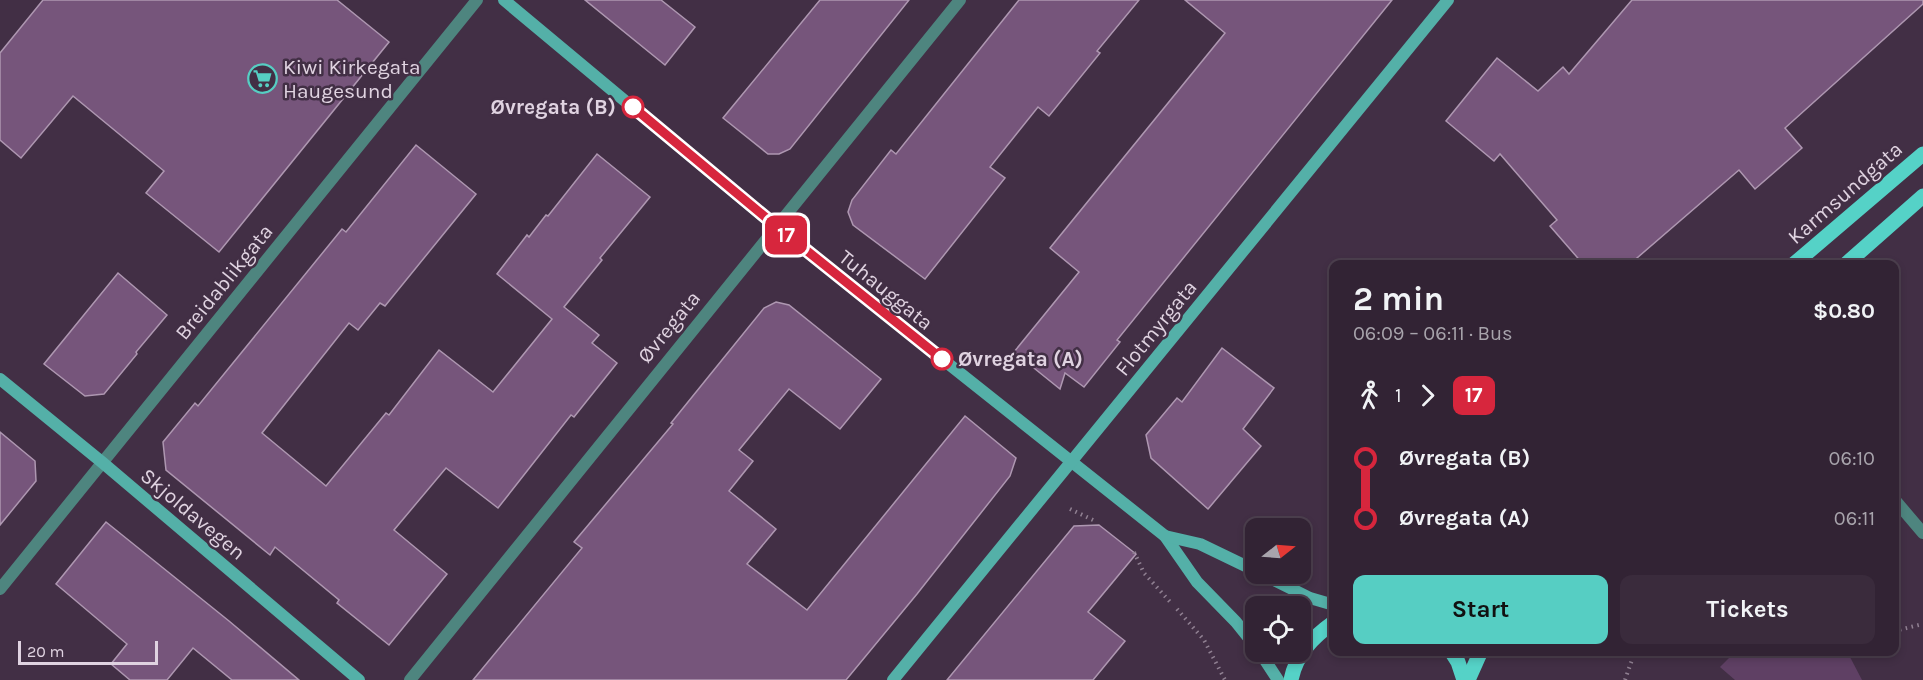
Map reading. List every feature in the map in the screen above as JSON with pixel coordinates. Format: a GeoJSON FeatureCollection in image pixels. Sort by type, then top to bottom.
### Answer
{"type":"FeatureCollection","features":[{"type":"Feature","properties":{"kind":"main road","name":"Karmsundgata"},"geometry":{"type":"LineString","coordinates":[[1799,260],[1923,154]]}},
{"type":"Feature","properties":{"kind":"main road"},"geometry":{"type":"LineString","coordinates":[[1851,260],[1923,196]]}},
{"type":"Feature","properties":{"kind":"main road"},"geometry":{"type":"LineString","coordinates":[[1291,680],[1302,652],[1329,626]]}},
{"type":"Feature","properties":{"kind":"main road"},"geometry":{"type":"LineString","coordinates":[[1454,656],[1464,680]]}},
{"type":"Feature","properties":{"kind":"main road"},"geometry":{"type":"LineString","coordinates":[[1468,680],[1478,656]]}},
{"type":"Feature","properties":{"kind":"street","name":"Breidablikgata"},"geometry":{"type":"LineString","coordinates":[[0,589],[477,0]]}},
{"type":"Feature","properties":{"kind":"street","name":"Tuhauggata"},"geometry":{"type":"LineString","coordinates":[[504,0],[776,226],[1165,536],[1197,582],[1245,633]]}},
{"type":"Feature","properties":{"kind":"street","name":"Øvregata"},"geometry":{"type":"LineString","coordinates":[[410,680],[960,0]]}},
{"type":"Feature","properties":{"kind":"street","name":"Flotmyrgata"},"geometry":{"type":"LineString","coordinates":[[893,680],[1448,0]]}},
{"type":"Feature","properties":{"kind":"street","name":"Skjoldavegen"},"geometry":{"type":"LineString","coordinates":[[0,379],[103,463],[359,680]]}},
{"type":"Feature","properties":{"kind":"street"},"geometry":{"type":"LineString","coordinates":[[1899,505],[1923,533]]}},
{"type":"Feature","properties":{"kind":"street","name":"Tuhauggata"},"geometry":{"type":"LineString","coordinates":[[1165,536],[1200,544],[1245,566]]}},
{"type":"Feature","properties":{"kind":"street"},"geometry":{"type":"LineString","coordinates":[[1282,584],[1310,598],[1329,604]]}},
{"type":"Feature","properties":{"kind":"street"},"geometry":{"type":"LineString","coordinates":[[1266,662],[1278,680]]}},
{"type":"Feature","properties":{"kind":"path"},"geometry":{"type":"LineString","coordinates":[[1047,492],[1074,512],[1098,523]]}},
{"type":"Feature","properties":{"kind":"path"},"geometry":{"type":"LineString","coordinates":[[1133,551],[1144,573],[1204,640],[1225,680]]}},
{"type":"Feature","properties":{"kind":"path"},"geometry":{"type":"LineString","coordinates":[[1899,630],[1923,624]]}},
{"type":"Feature","properties":{"kind":"path"},"geometry":{"type":"LineString","coordinates":[[1625,680],[1633,656]]}},
{"type":"Feature","properties":{"kind":"shaded area"},"geometry":{"type":"Polygon","coordinates":[[[1731,656],[1848,656],[1862,680],[1735,680],[1720,667],[1731,656]]]}},
{"type":"Feature","properties":{"kind":"building"},"geometry":{"type":"Polygon","coordinates":[[[43,0],[337,0],[389,42],[219,252],[146,193],[164,171],[73,96],[21,158],[0,140],[0,53],[43,0]]]}},
{"type":"Feature","properties":{"kind":"building"},"geometry":{"type":"Polygon","coordinates":[[[585,0],[661,0],[695,27],[665,65],[585,0]]]}},
{"type":"Feature","properties":{"kind":"building"},"geometry":{"type":"Polygon","coordinates":[[[820,0],[909,0],[790,149],[779,154],[768,154],[723,118],[820,0]]]}},
{"type":"Feature","properties":{"kind":"building"},"geometry":{"type":"Polygon","coordinates":[[[1019,0],[1139,0],[1097,51],[1100,53],[1049,116],[1038,107],[990,167],[1005,178],[925,279],[853,225],[848,212],[852,200],[891,150],[896,154],[1019,0]]]}},
{"type":"Feature","properties":{"kind":"building"},"geometry":{"type":"Polygon","coordinates":[[[1185,0],[1392,0],[1117,340],[1120,342],[1084,387],[1065,373],[1060,389],[1014,352],[1079,272],[1050,248],[1225,33],[1185,0]]]}},
{"type":"Feature","properties":{"kind":"building"},"geometry":{"type":"Polygon","coordinates":[[[1632,0],[1923,0],[1923,4],[1785,128],[1802,148],[1755,189],[1739,170],[1635,260],[1580,260],[1550,226],[1557,220],[1500,154],[1494,161],[1446,121],[1497,58],[1538,91],[1563,67],[1569,74],[1632,0]]]}},
{"type":"Feature","properties":{"kind":"building"},"geometry":{"type":"Polygon","coordinates":[[[416,145],[476,194],[385,306],[380,303],[358,330],[349,323],[262,433],[326,486],[386,413],[389,415],[439,350],[493,392],[552,319],[497,274],[527,235],[529,237],[546,215],[548,216],[597,154],[650,197],[600,258],[602,260],[564,307],[599,335],[592,343],[617,363],[574,417],[571,415],[498,508],[446,468],[394,530],[447,574],[389,645],[337,603],[339,600],[275,547],[270,555],[166,470],[163,442],[195,403],[198,406],[342,229],[346,232],[416,145]]]}},
{"type":"Feature","properties":{"kind":"building"},"geometry":{"type":"Polygon","coordinates":[[[118,273],[167,315],[104,394],[85,396],[44,364],[118,273]]]}},
{"type":"Feature","properties":{"kind":"building"},"geometry":{"type":"Polygon","coordinates":[[[776,302],[789,305],[881,379],[840,429],[789,389],[739,450],[753,461],[729,491],[776,529],[747,564],[807,610],[965,416],[1016,458],[1010,476],[917,594],[846,680],[473,680],[582,548],[574,542],[673,424],[671,423],[764,308],[776,302]]]}},
{"type":"Feature","properties":{"kind":"building"},"geometry":{"type":"Polygon","coordinates":[[[1222,348],[1274,388],[1243,429],[1261,446],[1208,509],[1151,458],[1146,435],[1177,398],[1182,402],[1222,348]]]}},
{"type":"Feature","properties":{"kind":"building"},"geometry":{"type":"Polygon","coordinates":[[[0,432],[35,461],[36,481],[0,525],[0,432]]]}},
{"type":"Feature","properties":{"kind":"building"},"geometry":{"type":"Polygon","coordinates":[[[106,522],[299,680],[232,680],[193,648],[167,680],[130,680],[111,664],[127,644],[56,584],[106,522]]]}},
{"type":"Feature","properties":{"kind":"building"},"geometry":{"type":"Polygon","coordinates":[[[1099,525],[1136,554],[1088,612],[1125,641],[1093,680],[947,680],[1074,526],[1099,525]]]}},
{"type":"Feature","properties":{"kind":"bus line","name":"17"},"geometry":{"type":"LineString","coordinates":[[633,107],[776,226],[942,359]]}},
{"type":"Feature","properties":{"kind":"place","name":"Kiwi Kirkegata Haugesund"},"geometry":{"type":"Point","coordinates":[262,79]}},
{"type":"Feature","properties":{"kind":"place","name":"Øvregata (B)"},"geometry":{"type":"Point","coordinates":[633,107]}},
{"type":"Feature","properties":{"kind":"place","name":"Øvregata (A)"},"geometry":{"type":"Point","coordinates":[942,359]}}]}
